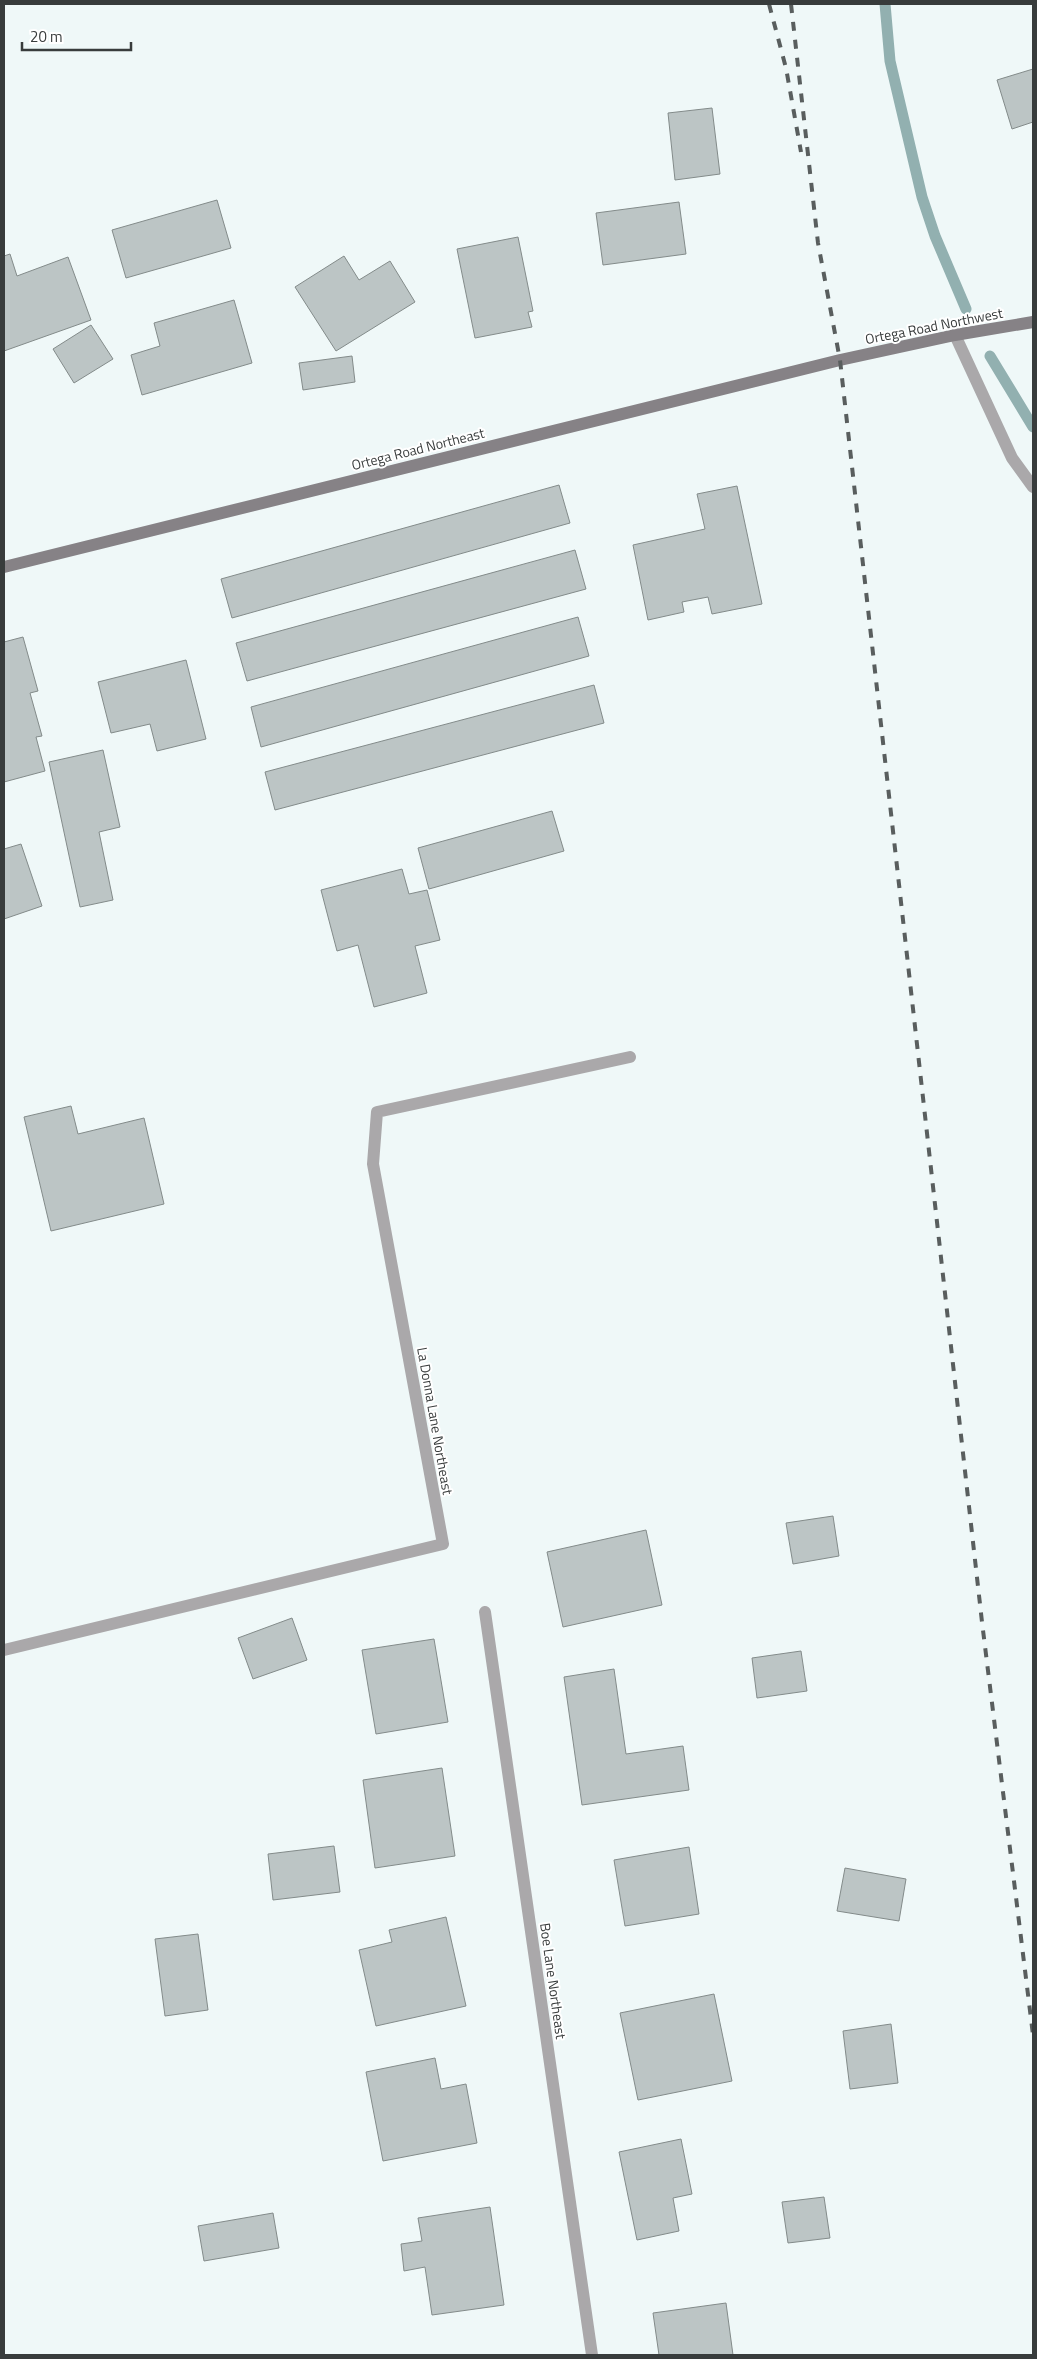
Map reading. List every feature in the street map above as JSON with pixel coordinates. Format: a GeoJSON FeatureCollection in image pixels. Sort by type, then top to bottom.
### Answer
{"type":"FeatureCollection","features":[{"type":"Feature","properties":{"kind":"street","name":"Ortega Road Northwest"},"geometry":{"type":"LineString","coordinates":[[840,360],[955,335],[1033,322]]}},
{"type":"Feature","properties":{"kind":"street"},"geometry":{"type":"LineString","coordinates":[[955,335],[1012,458],[1033,487]]}},
{"type":"Feature","properties":{"kind":"street","name":"Ortega Road Northeast"},"geometry":{"type":"LineString","coordinates":[[4,567],[840,360]]}},
{"type":"Feature","properties":{"kind":"street","name":"La Donna Lane Northeast"},"geometry":{"type":"LineString","coordinates":[[4,1650],[443,1544],[373,1164],[377,1112],[630,1057]]}},
{"type":"Feature","properties":{"kind":"street","name":"Boe Lane Northeast"},"geometry":{"type":"LineString","coordinates":[[485,1612],[592,2355]]}},
{"type":"Feature","properties":{"kind":"building"},"geometry":{"type":"Polygon","coordinates":[[[1033,69],[1033,122],[1012,129],[997,80],[1033,69]]]}},
{"type":"Feature","properties":{"kind":"building"},"geometry":{"type":"Polygon","coordinates":[[[712,108],[720,174],[675,180],[668,113],[712,108]]]}},
{"type":"Feature","properties":{"kind":"building"},"geometry":{"type":"Polygon","coordinates":[[[217,200],[231,248],[126,278],[112,230],[217,200]]]}},
{"type":"Feature","properties":{"kind":"building"},"geometry":{"type":"Polygon","coordinates":[[[679,202],[686,254],[603,265],[596,213],[679,202]]]}},
{"type":"Feature","properties":{"kind":"building"},"geometry":{"type":"Polygon","coordinates":[[[518,237],[533,311],[528,312],[532,327],[475,338],[457,249],[518,237]]]}},
{"type":"Feature","properties":{"kind":"building"},"geometry":{"type":"Polygon","coordinates":[[[10,254],[17,276],[68,257],[91,320],[4,351],[4,256],[10,254]]]}},
{"type":"Feature","properties":{"kind":"building"},"geometry":{"type":"Polygon","coordinates":[[[344,256],[359,280],[390,261],[415,302],[336,351],[295,287],[344,256]]]}},
{"type":"Feature","properties":{"kind":"building"},"geometry":{"type":"Polygon","coordinates":[[[234,300],[252,363],[142,395],[131,355],[160,346],[154,323],[234,300]]]}},
{"type":"Feature","properties":{"kind":"building"},"geometry":{"type":"Polygon","coordinates":[[[91,325],[113,359],[74,383],[53,349],[91,325]]]}},
{"type":"Feature","properties":{"kind":"building"},"geometry":{"type":"Polygon","coordinates":[[[352,356],[355,382],[303,390],[299,363],[352,356]]]}},
{"type":"Feature","properties":{"kind":"building"},"geometry":{"type":"Polygon","coordinates":[[[559,485],[570,523],[232,618],[221,579],[559,485]]]}},
{"type":"Feature","properties":{"kind":"building"},"geometry":{"type":"Polygon","coordinates":[[[737,486],[762,604],[712,614],[708,597],[682,602],[684,612],[648,620],[633,545],[705,529],[697,494],[737,486]]]}},
{"type":"Feature","properties":{"kind":"building"},"geometry":{"type":"Polygon","coordinates":[[[575,550],[586,589],[247,681],[236,643],[575,550]]]}},
{"type":"Feature","properties":{"kind":"building"},"geometry":{"type":"Polygon","coordinates":[[[578,617],[589,656],[261,747],[251,707],[578,617]]]}},
{"type":"Feature","properties":{"kind":"building"},"geometry":{"type":"Polygon","coordinates":[[[23,637],[38,691],[30,693],[42,736],[36,737],[45,771],[4,782],[4,642],[23,637]]]}},
{"type":"Feature","properties":{"kind":"building"},"geometry":{"type":"Polygon","coordinates":[[[186,660],[206,739],[157,751],[150,724],[111,733],[98,682],[186,660]]]}},
{"type":"Feature","properties":{"kind":"building"},"geometry":{"type":"Polygon","coordinates":[[[594,685],[604,723],[275,810],[265,772],[594,685]]]}},
{"type":"Feature","properties":{"kind":"building"},"geometry":{"type":"Polygon","coordinates":[[[103,750],[120,827],[99,832],[113,900],[80,907],[49,762],[103,750]]]}},
{"type":"Feature","properties":{"kind":"building"},"geometry":{"type":"Polygon","coordinates":[[[552,811],[564,851],[429,889],[418,848],[552,811]]]}},
{"type":"Feature","properties":{"kind":"building"},"geometry":{"type":"Polygon","coordinates":[[[21,844],[42,906],[4,919],[4,849],[21,844]]]}},
{"type":"Feature","properties":{"kind":"building"},"geometry":{"type":"Polygon","coordinates":[[[402,869],[409,894],[427,890],[440,940],[415,946],[427,993],[374,1007],[358,945],[337,951],[321,890],[402,869]]]}},
{"type":"Feature","properties":{"kind":"building"},"geometry":{"type":"Polygon","coordinates":[[[71,1106],[78,1134],[144,1118],[164,1204],[51,1231],[24,1117],[71,1106]]]}},
{"type":"Feature","properties":{"kind":"building"},"geometry":{"type":"Polygon","coordinates":[[[833,1516],[839,1556],[793,1564],[786,1523],[833,1516]]]}},
{"type":"Feature","properties":{"kind":"building"},"geometry":{"type":"Polygon","coordinates":[[[646,1530],[662,1605],[563,1627],[547,1552],[646,1530]]]}},
{"type":"Feature","properties":{"kind":"building"},"geometry":{"type":"Polygon","coordinates":[[[292,1618],[307,1660],[253,1679],[238,1638],[292,1618]]]}},
{"type":"Feature","properties":{"kind":"building"},"geometry":{"type":"Polygon","coordinates":[[[434,1639],[448,1722],[376,1734],[362,1650],[434,1639]]]}},
{"type":"Feature","properties":{"kind":"building"},"geometry":{"type":"Polygon","coordinates":[[[801,1651],[807,1691],[757,1698],[752,1658],[801,1651]]]}},
{"type":"Feature","properties":{"kind":"building"},"geometry":{"type":"Polygon","coordinates":[[[614,1669],[626,1754],[683,1746],[689,1790],[582,1805],[564,1677],[614,1669]]]}},
{"type":"Feature","properties":{"kind":"building"},"geometry":{"type":"Polygon","coordinates":[[[442,1768],[455,1856],[375,1868],[363,1780],[442,1768]]]}},
{"type":"Feature","properties":{"kind":"building"},"geometry":{"type":"Polygon","coordinates":[[[334,1846],[340,1892],[273,1900],[268,1854],[334,1846]]]}},
{"type":"Feature","properties":{"kind":"building"},"geometry":{"type":"Polygon","coordinates":[[[689,1847],[699,1914],[625,1926],[614,1860],[689,1847]]]}},
{"type":"Feature","properties":{"kind":"building"},"geometry":{"type":"Polygon","coordinates":[[[845,1868],[906,1879],[899,1921],[837,1911],[845,1868]]]}},
{"type":"Feature","properties":{"kind":"building"},"geometry":{"type":"Polygon","coordinates":[[[446,1917],[466,2006],[376,2026],[359,1950],[392,1942],[389,1930],[446,1917]]]}},
{"type":"Feature","properties":{"kind":"building"},"geometry":{"type":"Polygon","coordinates":[[[198,1934],[208,2010],[165,2016],[155,1939],[198,1934]]]}},
{"type":"Feature","properties":{"kind":"building"},"geometry":{"type":"Polygon","coordinates":[[[714,1994],[732,2081],[638,2100],[620,2013],[714,1994]]]}},
{"type":"Feature","properties":{"kind":"building"},"geometry":{"type":"Polygon","coordinates":[[[891,2024],[898,2083],[850,2089],[843,2031],[891,2024]]]}},
{"type":"Feature","properties":{"kind":"building"},"geometry":{"type":"Polygon","coordinates":[[[435,2058],[441,2089],[466,2084],[477,2143],[383,2161],[366,2072],[435,2058]]]}},
{"type":"Feature","properties":{"kind":"building"},"geometry":{"type":"Polygon","coordinates":[[[681,2139],[692,2194],[673,2198],[679,2231],[637,2240],[619,2152],[681,2139]]]}},
{"type":"Feature","properties":{"kind":"building"},"geometry":{"type":"Polygon","coordinates":[[[824,2197],[830,2238],[788,2243],[782,2202],[824,2197]]]}},
{"type":"Feature","properties":{"kind":"building"},"geometry":{"type":"Polygon","coordinates":[[[490,2207],[504,2305],[432,2315],[425,2267],[404,2271],[401,2244],[422,2241],[418,2218],[490,2207]]]}},
{"type":"Feature","properties":{"kind":"building"},"geometry":{"type":"Polygon","coordinates":[[[273,2213],[279,2248],[204,2261],[198,2226],[273,2213]]]}},
{"type":"Feature","properties":{"kind":"building"},"geometry":{"type":"Polygon","coordinates":[[[726,2303],[733,2355],[659,2355],[653,2313],[726,2303]]]}},
{"type":"Feature","properties":{"kind":"waterway"},"geometry":{"type":"LineString","coordinates":[[885,4],[890,61],[922,197],[935,236],[966,309]]}},
{"type":"Feature","properties":{"kind":"waterway"},"geometry":{"type":"LineString","coordinates":[[990,356],[1033,427]]}},
{"type":"Feature","properties":{"kind":"railway"},"geometry":{"type":"LineString","coordinates":[[769,4],[786,68],[801,152]]}},
{"type":"Feature","properties":{"kind":"railway"},"geometry":{"type":"LineString","coordinates":[[791,4],[818,243],[840,360],[982,1622],[1033,2035]]}}]}
